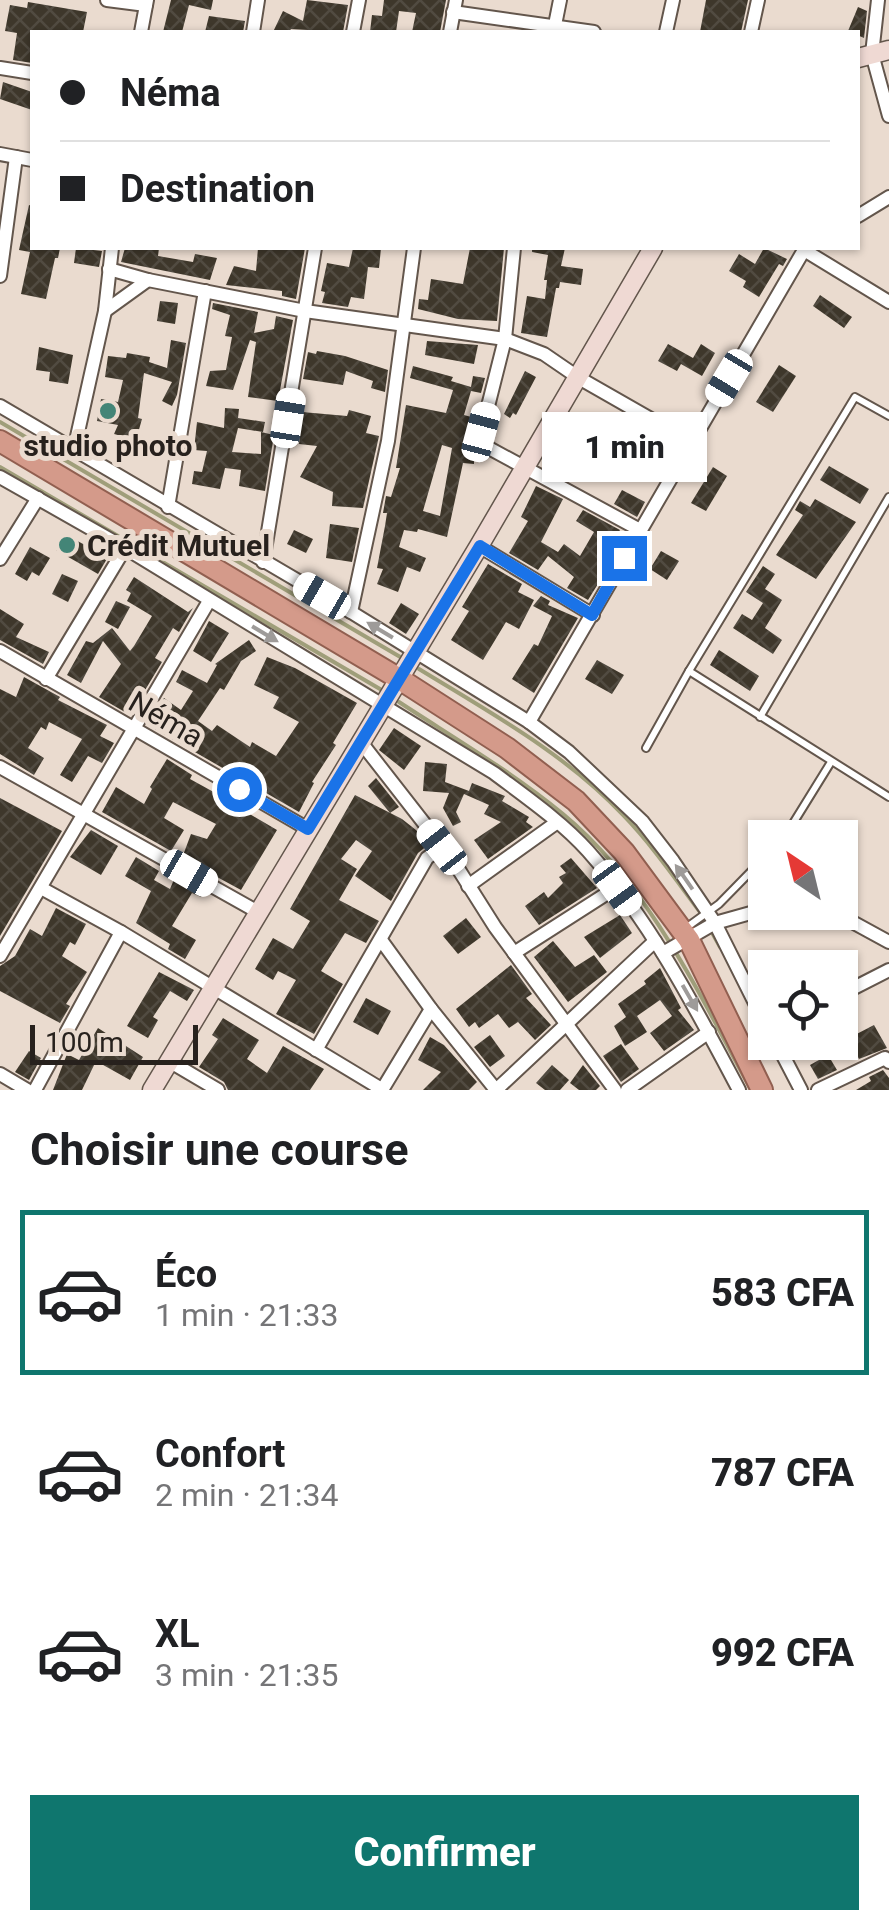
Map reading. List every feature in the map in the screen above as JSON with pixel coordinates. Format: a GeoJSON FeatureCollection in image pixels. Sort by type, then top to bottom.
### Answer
{"type":"FeatureCollection","features":[{"type":"Feature","properties":{"kind":"highway"},"geometry":{"type":"LineString","coordinates":[[0,442],[398,678],[507,748],[576,801],[624,852],[686,935],[762,1090]]}},
{"type":"Feature","properties":{"kind":"main road"},"geometry":{"type":"LineString","coordinates":[[152,1090],[480,546],[653,250]]}},
{"type":"Feature","properties":{"kind":"street"},"geometry":{"type":"LineString","coordinates":[[107,0],[146,2],[141,30]]}},
{"type":"Feature","properties":{"kind":"street"},"geometry":{"type":"LineString","coordinates":[[253,30],[258,0]]}},
{"type":"Feature","properties":{"kind":"street"},"geometry":{"type":"LineString","coordinates":[[353,30],[359,0]]}},
{"type":"Feature","properties":{"kind":"street"},"geometry":{"type":"LineString","coordinates":[[555,25],[560,0]]}},
{"type":"Feature","properties":{"kind":"street"},"geometry":{"type":"LineString","coordinates":[[666,30],[673,0]]}},
{"type":"Feature","properties":{"kind":"street"},"geometry":{"type":"LineString","coordinates":[[752,30],[758,0]]}},
{"type":"Feature","properties":{"kind":"street"},"geometry":{"type":"LineString","coordinates":[[878,0],[873,54],[889,116]]}},
{"type":"Feature","properties":{"kind":"street"},"geometry":{"type":"LineString","coordinates":[[455,6],[583,30]]}},
{"type":"Feature","properties":{"kind":"street"},"geometry":{"type":"LineString","coordinates":[[0,68],[30,73]]}},
{"type":"Feature","properties":{"kind":"street"},"geometry":{"type":"LineString","coordinates":[[0,154],[30,160]]}},
{"type":"Feature","properties":{"kind":"street"},"geometry":{"type":"LineString","coordinates":[[0,276],[16,157]]}},
{"type":"Feature","properties":{"kind":"street"},"geometry":{"type":"LineString","coordinates":[[860,215],[889,196]]}},
{"type":"Feature","properties":{"kind":"street"},"geometry":{"type":"LineString","coordinates":[[74,450],[105,311],[112,250]]}},
{"type":"Feature","properties":{"kind":"street"},"geometry":{"type":"LineString","coordinates":[[264,562],[315,250]]}},
{"type":"Feature","properties":{"kind":"street"},"geometry":{"type":"LineString","coordinates":[[351,612],[388,441],[414,250]]}},
{"type":"Feature","properties":{"kind":"street"},"geometry":{"type":"LineString","coordinates":[[514,250],[505,339],[480,438],[487,447],[640,530]]}},
{"type":"Feature","properties":{"kind":"street"},"geometry":{"type":"LineString","coordinates":[[528,722],[803,250]]}},
{"type":"Feature","properties":{"kind":"street"},"geometry":{"type":"LineString","coordinates":[[807,250],[889,302]]}},
{"type":"Feature","properties":{"kind":"street"},"geometry":{"type":"LineString","coordinates":[[109,269],[305,311],[505,339],[544,354],[691,442]]}},
{"type":"Feature","properties":{"kind":"street"},"geometry":{"type":"LineString","coordinates":[[105,311],[148,280]]}},
{"type":"Feature","properties":{"kind":"street"},"geometry":{"type":"LineString","coordinates":[[168,506],[205,291]]}},
{"type":"Feature","properties":{"kind":"street"},"geometry":{"type":"LineString","coordinates":[[0,406],[351,612],[528,722],[591,771],[642,821],[712,917],[748,989]]}},
{"type":"Feature","properties":{"kind":"street"},"geometry":{"type":"LineString","coordinates":[[0,478],[125,548],[494,773],[556,823],[586,849],[655,940],[739,1090]]}},
{"type":"Feature","properties":{"kind":"street"},"geometry":{"type":"LineString","coordinates":[[0,560],[38,498]]}},
{"type":"Feature","properties":{"kind":"street"},"geometry":{"type":"LineString","coordinates":[[480,546],[592,615]]}},
{"type":"Feature","properties":{"kind":"street"},"geometry":{"type":"LineString","coordinates":[[46,678],[125,548]]}},
{"type":"Feature","properties":{"kind":"street"},"geometry":{"type":"LineString","coordinates":[[0,956],[209,600]]}},
{"type":"Feature","properties":{"kind":"street","name":"Néma"},"geometry":{"type":"LineString","coordinates":[[0,651],[308,829]]}},
{"type":"Feature","properties":{"kind":"street"},"geometry":{"type":"LineString","coordinates":[[360,741],[442,847],[514,953],[616,1090]]}},
{"type":"Feature","properties":{"kind":"street"},"geometry":{"type":"LineString","coordinates":[[0,766],[258,912]]}},
{"type":"Feature","properties":{"kind":"street"},"geometry":{"type":"LineString","coordinates":[[468,886],[556,823]]}},
{"type":"Feature","properties":{"kind":"street"},"geometry":{"type":"LineString","coordinates":[[316,1050],[427,858],[442,847]]}},
{"type":"Feature","properties":{"kind":"street"},"geometry":{"type":"LineString","coordinates":[[42,888],[122,932],[382,1090],[431,1009]]}},
{"type":"Feature","properties":{"kind":"street"},"geometry":{"type":"LineString","coordinates":[[514,953],[617,888]]}},
{"type":"Feature","properties":{"kind":"street"},"geometry":{"type":"LineString","coordinates":[[663,953],[712,917],[748,912]]}},
{"type":"Feature","properties":{"kind":"street"},"geometry":{"type":"LineString","coordinates":[[858,925],[889,942]]}},
{"type":"Feature","properties":{"kind":"street"},"geometry":{"type":"LineString","coordinates":[[35,1090],[122,932]]}},
{"type":"Feature","properties":{"kind":"street"},"geometry":{"type":"LineString","coordinates":[[381,940],[496,1090],[655,940]]}},
{"type":"Feature","properties":{"kind":"street"},"geometry":{"type":"LineString","coordinates":[[858,985],[889,970]]}},
{"type":"Feature","properties":{"kind":"street"},"geometry":{"type":"LineString","coordinates":[[627,1090],[708,1032]]}},
{"type":"Feature","properties":{"kind":"street"},"geometry":{"type":"LineString","coordinates":[[818,1090],[888,1058]]}},
{"type":"Feature","properties":{"kind":"street"},"geometry":{"type":"LineString","coordinates":[[786,1060],[802,1090]]}},
{"type":"Feature","properties":{"kind":"street"},"geometry":{"type":"LineString","coordinates":[[170,1061],[218,1090]]}},
{"type":"Feature","properties":{"kind":"street"},"geometry":{"type":"LineString","coordinates":[[0,1074],[26,1090]]}},
{"type":"Feature","properties":{"kind":"lane"},"geometry":{"type":"LineString","coordinates":[[646,748],[688,671],[855,397],[889,416]]}},
{"type":"Feature","properties":{"kind":"lane"},"geometry":{"type":"LineString","coordinates":[[760,718],[889,498]]}},
{"type":"Feature","properties":{"kind":"lane"},"geometry":{"type":"LineString","coordinates":[[688,671],[889,797]]}},
{"type":"Feature","properties":{"kind":"lane"},"geometry":{"type":"LineString","coordinates":[[795,820],[832,762]]}},
{"type":"Feature","properties":{"kind":"lane"},"geometry":{"type":"LineString","coordinates":[[712,917],[748,876]]}},
{"type":"Feature","properties":{"kind":"building"},"geometry":{"type":"Polygon","coordinates":[[[171,0],[213,0],[211,10],[189,5],[183,30],[164,30],[171,0]]]}},
{"type":"Feature","properties":{"kind":"building"},"geometry":{"type":"Polygon","coordinates":[[[307,0],[348,5],[343,30],[274,30],[283,11],[303,21],[307,0]]]}},
{"type":"Feature","properties":{"kind":"building"},"geometry":{"type":"Polygon","coordinates":[[[384,0],[446,0],[440,30],[412,30],[416,13],[399,11],[396,30],[370,30],[372,15],[382,16],[384,0]]]}},
{"type":"Feature","properties":{"kind":"building"},"geometry":{"type":"Polygon","coordinates":[[[706,0],[748,0],[741,30],[700,30],[706,0]]]}},
{"type":"Feature","properties":{"kind":"building"},"geometry":{"type":"Polygon","coordinates":[[[28,2],[87,12],[83,30],[30,30],[30,63],[13,60],[17,33],[5,31],[10,5],[27,8],[28,2]]]}},
{"type":"Feature","properties":{"kind":"building"},"geometry":{"type":"Polygon","coordinates":[[[858,7],[867,11],[864,38],[860,30],[848,30],[858,7]]]}},
{"type":"Feature","properties":{"kind":"building"},"geometry":{"type":"Polygon","coordinates":[[[209,16],[245,21],[243,30],[206,30],[209,16]]]}},
{"type":"Feature","properties":{"kind":"building"},"geometry":{"type":"Polygon","coordinates":[[[3,82],[30,91],[30,109],[0,99],[3,82]]]}},
{"type":"Feature","properties":{"kind":"building"},"geometry":{"type":"Polygon","coordinates":[[[29,205],[30,250],[60,250],[46,299],[21,294],[30,252],[19,250],[29,205]]]}},
{"type":"Feature","properties":{"kind":"building"},"geometry":{"type":"Polygon","coordinates":[[[76,250],[102,251],[99,267],[74,263],[76,250]]]}},
{"type":"Feature","properties":{"kind":"building"},"geometry":{"type":"Polygon","coordinates":[[[124,250],[159,250],[158,256],[193,262],[195,254],[217,258],[210,280],[121,262],[124,250]]]}},
{"type":"Feature","properties":{"kind":"building"},"geometry":{"type":"Polygon","coordinates":[[[258,250],[305,250],[296,299],[282,296],[282,291],[226,285],[234,266],[256,271],[258,250]]]}},
{"type":"Feature","properties":{"kind":"building"},"geometry":{"type":"Polygon","coordinates":[[[353,250],[381,250],[379,268],[368,267],[364,299],[351,297],[348,307],[322,303],[327,263],[349,267],[353,250]]]}},
{"type":"Feature","properties":{"kind":"building"},"geometry":{"type":"Polygon","coordinates":[[[470,250],[504,250],[497,321],[458,319],[418,309],[419,299],[428,300],[431,279],[463,284],[470,250]]]}},
{"type":"Feature","properties":{"kind":"building"},"geometry":{"type":"Polygon","coordinates":[[[565,250],[561,266],[583,269],[581,285],[560,282],[556,288],[547,337],[521,333],[527,296],[545,299],[548,255],[532,252],[565,250]]]}},
{"type":"Feature","properties":{"kind":"building"},"geometry":{"type":"Polygon","coordinates":[[[763,250],[787,259],[783,266],[779,264],[759,297],[743,287],[746,281],[729,271],[739,254],[755,264],[763,250]]]}},
{"type":"Feature","properties":{"kind":"building"},"geometry":{"type":"Polygon","coordinates":[[[820,295],[852,317],[844,328],[813,306],[820,295]]]}},
{"type":"Feature","properties":{"kind":"building"},"geometry":{"type":"Polygon","coordinates":[[[160,301],[178,303],[175,324],[157,321],[160,301]]]}},
{"type":"Feature","properties":{"kind":"building"},"geometry":{"type":"Polygon","coordinates":[[[213,303],[258,312],[254,333],[274,329],[276,316],[293,320],[278,401],[248,397],[256,342],[250,340],[233,390],[206,386],[210,371],[226,370],[232,337],[225,336],[230,315],[212,309],[213,303]]]}},
{"type":"Feature","properties":{"kind":"building"},"geometry":{"type":"Polygon","coordinates":[[[171,340],[186,343],[172,406],[162,401],[172,382],[144,373],[138,418],[142,419],[136,440],[114,434],[118,425],[97,421],[101,399],[118,402],[123,380],[105,377],[108,356],[126,358],[127,353],[150,357],[149,362],[167,368],[171,340]]]}},
{"type":"Feature","properties":{"kind":"building"},"geometry":{"type":"Polygon","coordinates":[[[427,341],[478,345],[474,364],[425,355],[427,341]]]}},
{"type":"Feature","properties":{"kind":"building"},"geometry":{"type":"Polygon","coordinates":[[[668,344],[693,358],[701,344],[715,353],[702,376],[681,364],[677,371],[658,361],[668,344]]]}},
{"type":"Feature","properties":{"kind":"building"},"geometry":{"type":"Polygon","coordinates":[[[39,347],[73,355],[68,384],[49,381],[50,372],[36,370],[39,347]]]}},
{"type":"Feature","properties":{"kind":"building"},"geometry":{"type":"Polygon","coordinates":[[[308,352],[388,370],[385,392],[371,388],[373,381],[346,371],[343,385],[303,379],[308,352]]]}},
{"type":"Feature","properties":{"kind":"building"},"geometry":{"type":"Polygon","coordinates":[[[779,365],[796,376],[773,412],[756,402],[779,365]]]}},
{"type":"Feature","properties":{"kind":"building"},"geometry":{"type":"Polygon","coordinates":[[[413,366],[453,377],[451,381],[471,387],[473,376],[485,378],[481,393],[471,391],[464,415],[475,418],[470,439],[474,464],[463,463],[447,537],[418,529],[404,530],[399,547],[426,558],[420,572],[407,567],[398,592],[377,584],[383,569],[377,568],[387,513],[383,513],[386,496],[391,497],[400,468],[396,468],[406,405],[446,413],[453,390],[410,378],[413,366]],[[442,445],[423,511],[440,516],[452,448],[442,445]]]}},
{"type":"Feature","properties":{"kind":"building"},"geometry":{"type":"Polygon","coordinates":[[[525,371],[536,377],[516,415],[513,413],[510,418],[504,414],[525,371]]]}},
{"type":"Feature","properties":{"kind":"building"},"geometry":{"type":"Polygon","coordinates":[[[225,408],[239,409],[238,418],[265,422],[263,432],[238,428],[232,452],[261,454],[261,432],[274,435],[265,491],[239,486],[241,470],[225,468],[220,489],[192,484],[194,471],[202,472],[207,451],[194,450],[197,422],[224,428],[225,408]]]}},
{"type":"Feature","properties":{"kind":"building"},"geometry":{"type":"Polygon","coordinates":[[[349,410],[371,416],[366,433],[379,436],[363,508],[332,506],[333,492],[300,477],[317,446],[299,444],[302,412],[347,416],[349,410]]]}},
{"type":"Feature","properties":{"kind":"building"},"geometry":{"type":"Polygon","coordinates":[[[628,418],[655,433],[647,448],[631,438],[620,457],[610,451],[628,418]]]}},
{"type":"Feature","properties":{"kind":"building"},"geometry":{"type":"Polygon","coordinates":[[[587,443],[605,455],[587,480],[570,468],[587,443]]]}},
{"type":"Feature","properties":{"kind":"building"},"geometry":{"type":"Polygon","coordinates":[[[829,466],[869,489],[860,504],[820,480],[829,466]]]}},
{"type":"Feature","properties":{"kind":"building"},"geometry":{"type":"Polygon","coordinates":[[[713,467],[727,476],[706,511],[691,503],[713,467]]]}},
{"type":"Feature","properties":{"kind":"building"},"geometry":{"type":"Polygon","coordinates":[[[536,486],[563,499],[541,542],[558,552],[564,544],[580,556],[594,532],[576,521],[583,510],[620,530],[598,566],[606,571],[588,600],[567,588],[574,577],[548,556],[538,570],[509,553],[528,521],[521,517],[536,486]]]}},
{"type":"Feature","properties":{"kind":"building"},"geometry":{"type":"Polygon","coordinates":[[[622,490],[645,502],[637,517],[614,504],[622,490]]]}},
{"type":"Feature","properties":{"kind":"building"},"geometry":{"type":"Polygon","coordinates":[[[815,499],[856,522],[816,579],[776,555],[803,515],[795,510],[800,501],[810,507],[815,499]]]}},
{"type":"Feature","properties":{"kind":"building"},"geometry":{"type":"Polygon","coordinates":[[[330,524],[359,528],[352,562],[326,558],[330,524]]]}},
{"type":"Feature","properties":{"kind":"building"},"geometry":{"type":"Polygon","coordinates":[[[294,530],[313,539],[306,553],[287,544],[294,530]]]}},
{"type":"Feature","properties":{"kind":"building"},"geometry":{"type":"Polygon","coordinates":[[[66,535],[108,557],[98,574],[56,550],[66,535]]]}},
{"type":"Feature","properties":{"kind":"building"},"geometry":{"type":"Polygon","coordinates":[[[30,547],[50,558],[39,576],[32,572],[27,581],[15,574],[30,547]]]}},
{"type":"Feature","properties":{"kind":"building"},"geometry":{"type":"Polygon","coordinates":[[[661,551],[679,561],[667,580],[650,569],[661,551]]]}},
{"type":"Feature","properties":{"kind":"building"},"geometry":{"type":"Polygon","coordinates":[[[488,564],[522,584],[518,592],[534,600],[519,629],[506,622],[483,660],[451,640],[469,611],[462,607],[488,564]]]}},
{"type":"Feature","properties":{"kind":"building"},"geometry":{"type":"Polygon","coordinates":[[[763,566],[775,574],[765,589],[782,600],[765,628],[782,640],[773,654],[733,628],[742,614],[752,620],[763,603],[746,592],[763,566]]]}},
{"type":"Feature","properties":{"kind":"building"},"geometry":{"type":"Polygon","coordinates":[[[62,574],[78,581],[68,602],[52,594],[62,574]]]}},
{"type":"Feature","properties":{"kind":"building"},"geometry":{"type":"Polygon","coordinates":[[[134,577],[188,612],[193,608],[179,632],[173,628],[155,658],[162,662],[130,715],[99,697],[121,664],[103,641],[81,683],[67,675],[86,641],[93,643],[112,628],[130,651],[134,646],[152,616],[127,601],[131,593],[126,590],[134,577]]]}},
{"type":"Feature","properties":{"kind":"building"},"geometry":{"type":"Polygon","coordinates":[[[541,596],[550,601],[548,605],[578,618],[534,693],[512,679],[534,644],[538,646],[552,616],[533,606],[541,596]]]}},
{"type":"Feature","properties":{"kind":"building"},"geometry":{"type":"Polygon","coordinates":[[[116,601],[130,607],[118,629],[105,622],[116,601]]]}},
{"type":"Feature","properties":{"kind":"building"},"geometry":{"type":"Polygon","coordinates":[[[401,603],[419,614],[406,634],[389,623],[401,603]]]}},
{"type":"Feature","properties":{"kind":"building"},"geometry":{"type":"Polygon","coordinates":[[[0,609],[24,624],[16,637],[49,652],[43,664],[0,640],[0,609]]]}},
{"type":"Feature","properties":{"kind":"building"},"geometry":{"type":"Polygon","coordinates":[[[209,621],[229,633],[211,662],[193,651],[209,621]]]}},
{"type":"Feature","properties":{"kind":"building"},"geometry":{"type":"Polygon","coordinates":[[[249,640],[256,651],[241,661],[224,690],[220,688],[198,721],[212,731],[217,725],[250,747],[252,742],[276,756],[299,722],[273,708],[279,697],[254,685],[267,657],[357,703],[299,812],[148,725],[164,698],[181,710],[193,691],[176,682],[182,670],[207,683],[215,664],[249,640]]]}},
{"type":"Feature","properties":{"kind":"building"},"geometry":{"type":"Polygon","coordinates":[[[719,650],[759,676],[750,691],[710,665],[719,650]]]}},
{"type":"Feature","properties":{"kind":"building"},"geometry":{"type":"Polygon","coordinates":[[[597,660],[624,675],[612,694],[585,679],[597,660]]]}},
{"type":"Feature","properties":{"kind":"building"},"geometry":{"type":"Polygon","coordinates":[[[24,677],[107,725],[100,736],[114,743],[102,763],[88,756],[72,782],[60,775],[82,739],[49,722],[46,730],[41,727],[28,748],[44,758],[34,775],[0,754],[0,689],[16,697],[24,677]]]}},
{"type":"Feature","properties":{"kind":"building"},"geometry":{"type":"Polygon","coordinates":[[[394,728],[421,746],[404,770],[379,750],[394,728]]]}},
{"type":"Feature","properties":{"kind":"building"},"geometry":{"type":"Polygon","coordinates":[[[167,759],[192,775],[190,779],[251,808],[248,813],[277,830],[241,890],[182,858],[191,834],[207,839],[216,824],[173,802],[164,818],[184,830],[171,851],[102,812],[116,787],[144,804],[167,759]]]}},
{"type":"Feature","properties":{"kind":"building"},"geometry":{"type":"Polygon","coordinates":[[[425,762],[447,764],[445,782],[469,791],[472,783],[505,796],[502,801],[529,817],[526,822],[533,827],[488,859],[474,840],[501,822],[484,814],[489,805],[464,794],[456,812],[461,822],[453,826],[443,808],[449,793],[423,791],[425,762]]]}},
{"type":"Feature","properties":{"kind":"building"},"geometry":{"type":"Polygon","coordinates":[[[376,778],[399,807],[390,813],[368,786],[376,778]]]}},
{"type":"Feature","properties":{"kind":"building"},"geometry":{"type":"Polygon","coordinates":[[[355,795],[402,819],[428,845],[418,853],[391,901],[355,876],[372,851],[356,840],[341,859],[357,869],[339,900],[379,921],[366,943],[345,933],[321,971],[343,984],[314,1034],[276,1014],[296,980],[278,971],[273,980],[255,969],[273,938],[293,949],[310,921],[290,909],[355,795]]]}},
{"type":"Feature","properties":{"kind":"building"},"geometry":{"type":"Polygon","coordinates":[[[0,798],[62,831],[0,936],[0,798]]]}},
{"type":"Feature","properties":{"kind":"building"},"geometry":{"type":"Polygon","coordinates":[[[91,830],[118,846],[101,875],[70,857],[91,830]]]}},
{"type":"Feature","properties":{"kind":"building"},"geometry":{"type":"Polygon","coordinates":[[[136,857],[159,871],[154,880],[170,889],[175,877],[203,893],[201,897],[192,893],[172,926],[196,940],[185,959],[168,949],[170,944],[136,923],[151,891],[125,876],[136,857]]]}},
{"type":"Feature","properties":{"kind":"building"},"geometry":{"type":"Polygon","coordinates":[[[571,858],[597,888],[539,925],[525,906],[544,892],[548,898],[563,883],[559,877],[566,873],[560,866],[571,858]]]}},
{"type":"Feature","properties":{"kind":"building"},"geometry":{"type":"Polygon","coordinates":[[[56,908],[86,924],[75,945],[70,942],[62,956],[87,972],[66,1004],[70,1006],[60,1023],[0,991],[0,966],[15,956],[30,929],[42,936],[56,908]]]}},
{"type":"Feature","properties":{"kind":"building"},"geometry":{"type":"Polygon","coordinates":[[[620,915],[632,933],[600,958],[584,937],[620,915]]]}},
{"type":"Feature","properties":{"kind":"building"},"geometry":{"type":"Polygon","coordinates":[[[466,918],[481,937],[458,954],[443,936],[466,918]]]}},
{"type":"Feature","properties":{"kind":"building"},"geometry":{"type":"Polygon","coordinates":[[[553,941],[575,967],[594,955],[607,972],[568,1002],[534,957],[553,941]]]}},
{"type":"Feature","properties":{"kind":"building"},"geometry":{"type":"Polygon","coordinates":[[[511,965],[532,994],[526,998],[551,1025],[535,1040],[518,1022],[509,1028],[498,1014],[479,1028],[475,1022],[469,1027],[456,1009],[511,965]]]}},
{"type":"Feature","properties":{"kind":"building"},"geometry":{"type":"Polygon","coordinates":[[[660,968],[681,1008],[678,1010],[694,1030],[664,1051],[650,1033],[672,1016],[660,1000],[637,1016],[647,1032],[625,1046],[614,1026],[626,1017],[618,1004],[646,984],[644,981],[660,968]]]}},
{"type":"Feature","properties":{"kind":"building"},"geometry":{"type":"Polygon","coordinates":[[[159,972],[194,990],[187,1001],[170,991],[153,1017],[158,1020],[148,1038],[127,1026],[159,972]]]}},
{"type":"Feature","properties":{"kind":"building"},"geometry":{"type":"Polygon","coordinates":[[[366,998],[391,1011],[378,1035],[353,1022],[366,998]]]}},
{"type":"Feature","properties":{"kind":"building"},"geometry":{"type":"Polygon","coordinates":[[[223,1018],[259,1040],[247,1059],[267,1073],[283,1046],[324,1069],[310,1090],[228,1090],[224,1082],[199,1067],[218,1039],[212,1035],[223,1018]]]}},
{"type":"Feature","properties":{"kind":"building"},"geometry":{"type":"Polygon","coordinates":[[[874,1025],[887,1048],[859,1059],[858,1033],[874,1025]]]}},
{"type":"Feature","properties":{"kind":"building"},"geometry":{"type":"Polygon","coordinates":[[[98,1028],[143,1057],[130,1080],[96,1061],[82,1090],[53,1090],[67,1054],[79,1060],[98,1028]]]}},
{"type":"Feature","properties":{"kind":"building"},"geometry":{"type":"Polygon","coordinates":[[[490,1035],[505,1056],[490,1067],[474,1047],[490,1035]]]}},
{"type":"Feature","properties":{"kind":"building"},"geometry":{"type":"Polygon","coordinates":[[[430,1037],[444,1045],[477,1082],[469,1090],[423,1090],[441,1072],[418,1060],[430,1037]]]}},
{"type":"Feature","properties":{"kind":"building"},"geometry":{"type":"Polygon","coordinates":[[[621,1044],[639,1069],[621,1082],[603,1056],[621,1044]]]}},
{"type":"Feature","properties":{"kind":"building"},"geometry":{"type":"Polygon","coordinates":[[[29,1051],[41,1058],[29,1080],[15,1072],[29,1051]]]}},
{"type":"Feature","properties":{"kind":"building"},"geometry":{"type":"Polygon","coordinates":[[[831,1060],[837,1070],[818,1079],[810,1065],[831,1060]]]}},
{"type":"Feature","properties":{"kind":"building"},"geometry":{"type":"Polygon","coordinates":[[[552,1065],[569,1080],[560,1090],[545,1090],[536,1083],[552,1065]]]}},
{"type":"Feature","properties":{"kind":"building"},"geometry":{"type":"Polygon","coordinates":[[[583,1065],[600,1086],[596,1090],[579,1090],[570,1083],[583,1065]]]}},
{"type":"Feature","properties":{"kind":"building"},"geometry":{"type":"Polygon","coordinates":[[[883,1070],[889,1078],[889,1090],[856,1090],[871,1081],[869,1077],[883,1070]]]}},
{"type":"Feature","properties":{"kind":"waterway"},"geometry":{"type":"LineString","coordinates":[[0,422],[402,658]]}},
{"type":"Feature","properties":{"kind":"waterway"},"geometry":{"type":"LineString","coordinates":[[0,467],[380,689]]}},
{"type":"Feature","properties":{"kind":"waterway"},"geometry":{"type":"LineString","coordinates":[[419,669],[527,736],[578,773],[624,816],[700,912]]}},
{"type":"Feature","properties":{"kind":"waterway"},"geometry":{"type":"LineString","coordinates":[[399,702],[524,784],[593,842],[621,873],[670,943],[751,1090]]}},
{"type":"Feature","properties":{"kind":"waterway"},"geometry":{"type":"LineString","coordinates":[[710,929],[720,947]]}},
{"type":"Feature","properties":{"kind":"place","name":"studio photo"},"geometry":{"type":"Point","coordinates":[108,411]}},
{"type":"Feature","properties":{"kind":"place","name":"Crédit Mutuel"},"geometry":{"type":"Point","coordinates":[67,545]}},
{"type":"Feature","properties":{"kind":"route"},"geometry":{"type":"LineString","coordinates":[[239,789],[308,829],[480,546],[592,615],[624,558]]}}]}
